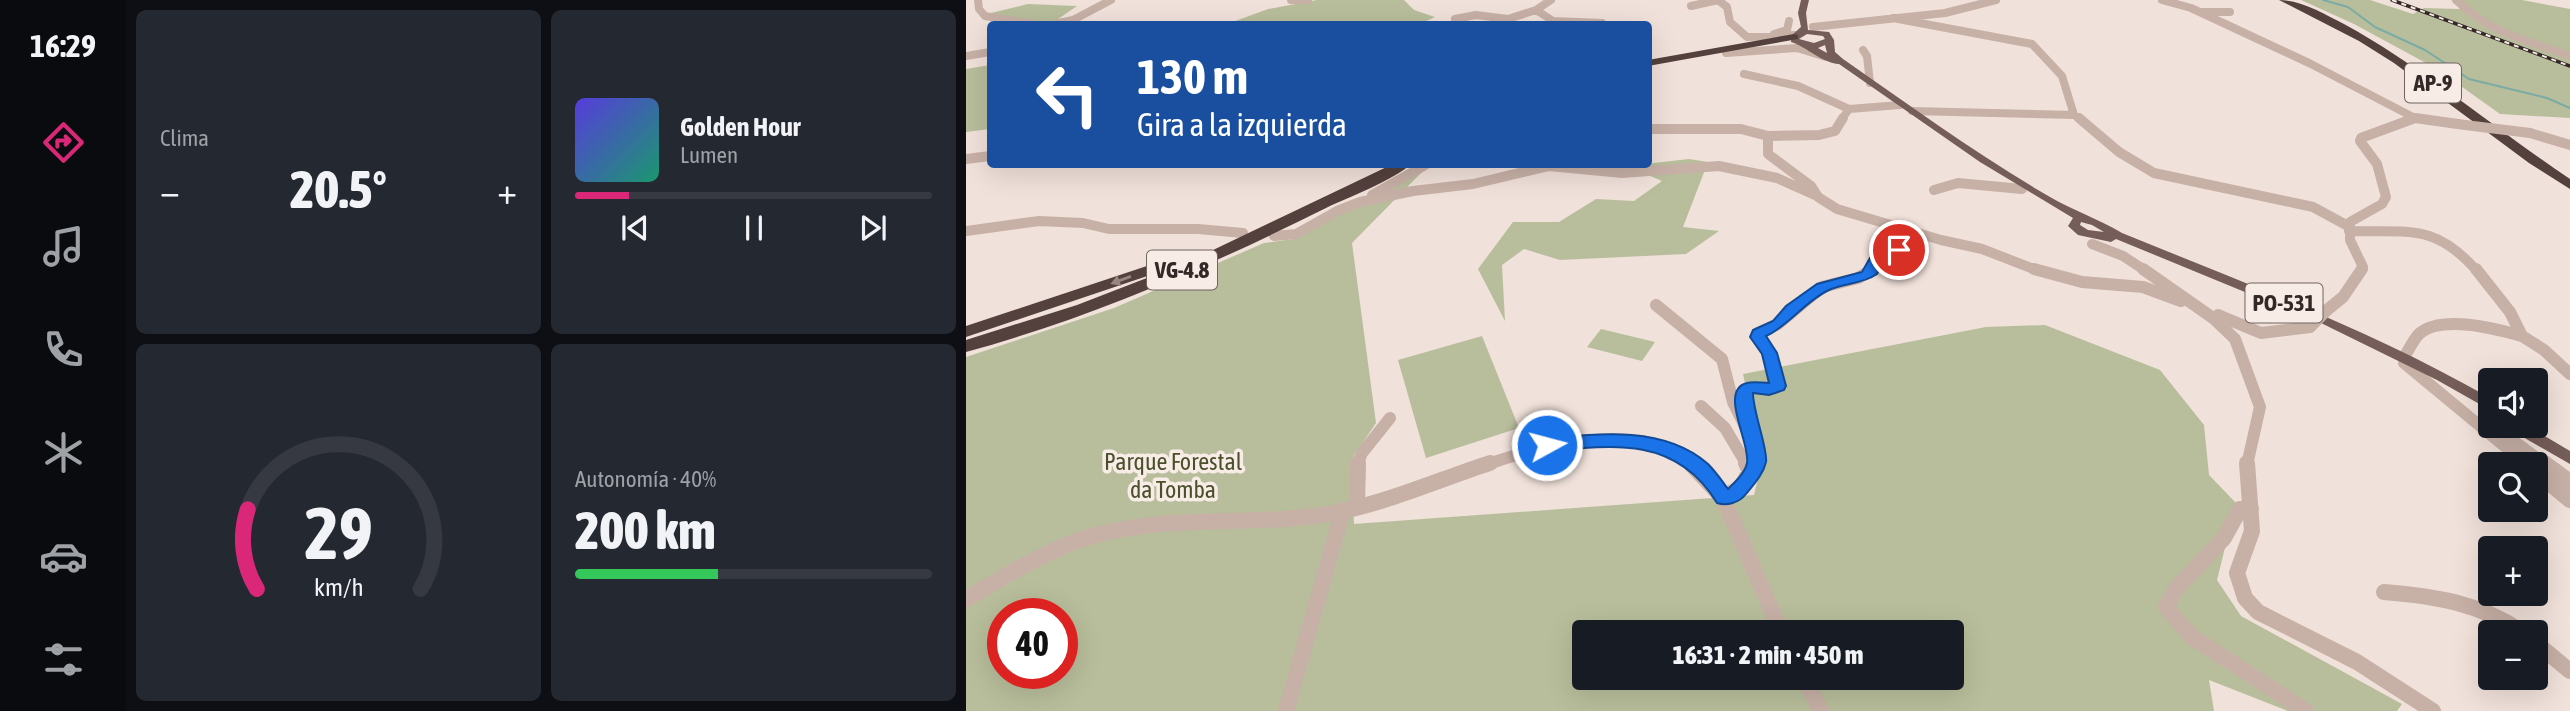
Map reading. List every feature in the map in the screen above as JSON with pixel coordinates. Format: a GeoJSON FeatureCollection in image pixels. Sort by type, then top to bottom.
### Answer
{"type":"FeatureCollection","features":[{"type":"Feature","properties":{"kind":"highway","name":"AP-9"},"geometry":{"type":"LineString","coordinates":[[2284,0],[2356,34],[2404,63],[2570,185]]}},
{"type":"Feature","properties":{"kind":"highway","name":"AP-9"},"geometry":{"type":"LineString","coordinates":[[2293,0],[2354,27],[2403,56],[2570,176]]}},
{"type":"Feature","properties":{"kind":"highway"},"geometry":{"type":"LineString","coordinates":[[1652,62],[1778,38],[1800,39]]}},
{"type":"Feature","properties":{"kind":"highway"},"geometry":{"type":"LineString","coordinates":[[1700,53],[1800,39]]}},
{"type":"Feature","properties":{"kind":"highway","name":"VG-4.8"},"geometry":{"type":"LineString","coordinates":[[966,346],[1059,317],[1199,263],[1396,168]]}},
{"type":"Feature","properties":{"kind":"highway"},"geometry":{"type":"LineString","coordinates":[[966,332],[1223,245],[1388,172]]}},
{"type":"Feature","properties":{"kind":"main road","name":"PO-531"},"geometry":{"type":"LineString","coordinates":[[1805,3],[1831,53],[1859,75],[1870,78],[2078,223],[2096,222],[2097,235],[2310,318],[2404,360],[2478,399]]}},
{"type":"Feature","properties":{"kind":"main road","name":"PO-531"},"geometry":{"type":"LineString","coordinates":[[1800,39],[1805,28],[1802,13],[1805,3]]}},
{"type":"Feature","properties":{"kind":"main road"},"geometry":{"type":"LineString","coordinates":[[1800,39],[1822,32]]}},
{"type":"Feature","properties":{"kind":"main road"},"geometry":{"type":"LineString","coordinates":[[1800,39],[1822,32]]}},
{"type":"Feature","properties":{"kind":"main road"},"geometry":{"type":"LineString","coordinates":[[1800,39],[2022,189],[2078,223],[2082,238],[2097,235]]}},
{"type":"Feature","properties":{"kind":"main road","name":"PO-531"},"geometry":{"type":"LineString","coordinates":[[2404,360],[2478,405]]}},
{"type":"Feature","properties":{"kind":"main road"},"geometry":{"type":"LineString","coordinates":[[2536,438],[2570,458]]}},
{"type":"Feature","properties":{"kind":"main road"},"geometry":{"type":"LineString","coordinates":[[2547,438],[2570,452]]}},
{"type":"Feature","properties":{"kind":"street"},"geometry":{"type":"LineString","coordinates":[[966,4],[978,0],[979,9],[985,16],[1015,21]]}},
{"type":"Feature","properties":{"kind":"street"},"geometry":{"type":"LineString","coordinates":[[1068,21],[1111,0]]}},
{"type":"Feature","properties":{"kind":"street"},"geometry":{"type":"LineString","coordinates":[[1291,0],[1308,0]]}},
{"type":"Feature","properties":{"kind":"street"},"geometry":{"type":"LineString","coordinates":[[1455,19],[1476,15],[1508,19],[1536,10],[1551,0]]}},
{"type":"Feature","properties":{"kind":"street"},"geometry":{"type":"LineString","coordinates":[[1691,6],[1718,0],[1727,7],[1730,22],[1745,36],[1778,38]]}},
{"type":"Feature","properties":{"kind":"street"},"geometry":{"type":"LineString","coordinates":[[1822,32],[1837,24],[1969,9],[1996,0]]}},
{"type":"Feature","properties":{"kind":"street"},"geometry":{"type":"LineString","coordinates":[[2162,0],[2199,12],[2309,63],[2416,118],[2530,133],[2570,145]]}},
{"type":"Feature","properties":{"kind":"street"},"geometry":{"type":"LineString","coordinates":[[2456,0],[2476,19],[2498,31],[2570,56]]}},
{"type":"Feature","properties":{"kind":"street"},"geometry":{"type":"LineString","coordinates":[[1536,10],[1553,21]]}},
{"type":"Feature","properties":{"kind":"street"},"geometry":{"type":"LineString","coordinates":[[2199,12],[2230,12]]}},
{"type":"Feature","properties":{"kind":"street"},"geometry":{"type":"LineString","coordinates":[[1894,18],[2032,44],[2062,76],[2074,115]]}},
{"type":"Feature","properties":{"kind":"street"},"geometry":{"type":"LineString","coordinates":[[1745,36],[1783,32],[1787,30],[1788,21]]}},
{"type":"Feature","properties":{"kind":"street"},"geometry":{"type":"LineString","coordinates":[[1726,53],[1797,48],[1830,57]]}},
{"type":"Feature","properties":{"kind":"street"},"geometry":{"type":"LineString","coordinates":[[1863,50],[1867,55],[1870,78]]}},
{"type":"Feature","properties":{"kind":"street"},"geometry":{"type":"LineString","coordinates":[[966,56],[987,52]]}},
{"type":"Feature","properties":{"kind":"street"},"geometry":{"type":"LineString","coordinates":[[1744,74],[1778,78],[1804,86],[1849,109],[1894,103]]}},
{"type":"Feature","properties":{"kind":"street"},"geometry":{"type":"LineString","coordinates":[[1652,129],[1741,129],[1768,136],[1835,131],[1849,109]]}},
{"type":"Feature","properties":{"kind":"street"},"geometry":{"type":"LineString","coordinates":[[1917,112],[2074,115],[2143,169],[2164,176],[2313,207],[2348,228],[2409,233],[2444,240],[2502,300],[2519,323],[2522,336]]}},
{"type":"Feature","properties":{"kind":"street"},"geometry":{"type":"LineString","coordinates":[[2348,228],[2382,204],[2386,197],[2376,164],[2360,141],[2361,138],[2376,131],[2409,124],[2416,118]]}},
{"type":"Feature","properties":{"kind":"street"},"geometry":{"type":"LineString","coordinates":[[1768,136],[1768,154],[1811,186],[1818,197]]}},
{"type":"Feature","properties":{"kind":"street"},"geometry":{"type":"LineString","coordinates":[[966,159],[987,156]]}},
{"type":"Feature","properties":{"kind":"street"},"geometry":{"type":"LineString","coordinates":[[1570,168],[1622,173],[1703,166],[1731,167],[1777,178],[1837,209],[1941,240],[1982,249],[2049,275],[2082,282],[2143,287],[2196,305],[2261,333],[2310,327],[2343,299],[2363,267],[2352,245],[2348,228]]}},
{"type":"Feature","properties":{"kind":"street"},"geometry":{"type":"LineString","coordinates":[[1274,236],[1296,234],[1420,168]]}},
{"type":"Feature","properties":{"kind":"street"},"geometry":{"type":"LineString","coordinates":[[1360,202],[1413,191],[1473,184],[1541,168]]}},
{"type":"Feature","properties":{"kind":"street"},"geometry":{"type":"LineString","coordinates":[[1934,190],[1958,183],[2022,189]]}},
{"type":"Feature","properties":{"kind":"street"},"geometry":{"type":"LineString","coordinates":[[966,230],[1039,221],[1083,223],[1109,229],[1198,229],[1242,233]]}},
{"type":"Feature","properties":{"kind":"street"},"geometry":{"type":"LineString","coordinates":[[1723,498],[1735,495],[1757,461],[1745,410],[1744,390],[1751,387],[1769,390],[1778,386],[1769,353],[1758,333],[1778,324],[1791,310],[1822,287],[1858,278],[1872,271],[1875,261],[1889,258],[1899,250],[1889,231],[1903,228]]}},
{"type":"Feature","properties":{"kind":"street"},"geometry":{"type":"LineString","coordinates":[[2097,235],[2223,325],[2235,339],[2258,399],[2258,416],[2247,461],[2252,531],[2237,573],[2242,592],[2251,606],[2280,625],[2327,646],[2384,678],[2433,711]]}},
{"type":"Feature","properties":{"kind":"street"},"geometry":{"type":"LineString","coordinates":[[1656,305],[1674,317],[1722,359],[1734,404],[1751,438]]}},
{"type":"Feature","properties":{"kind":"street"},"geometry":{"type":"LineString","coordinates":[[2512,452],[2404,360],[2418,334],[2426,328],[2478,326],[2522,336],[2544,350],[2570,374]]}},
{"type":"Feature","properties":{"kind":"street"},"geometry":{"type":"LineString","coordinates":[[1701,406],[1718,418],[1740,449],[1751,474]]}},
{"type":"Feature","properties":{"kind":"street"},"geometry":{"type":"LineString","coordinates":[[2469,415],[2478,419]]}},
{"type":"Feature","properties":{"kind":"street"},"geometry":{"type":"LineString","coordinates":[[1286,711],[1350,509],[1356,467],[1363,453],[1391,418]]}},
{"type":"Feature","properties":{"kind":"street"},"geometry":{"type":"LineString","coordinates":[[2509,438],[2570,482]]}},
{"type":"Feature","properties":{"kind":"street"},"geometry":{"type":"LineString","coordinates":[[966,599],[1038,558],[1107,532],[1146,526],[1282,519],[1350,509],[1393,498],[1532,448],[1562,442],[1626,440],[1655,445],[1681,455],[1711,479],[1723,498],[1776,620]]}},
{"type":"Feature","properties":{"kind":"street"},"geometry":{"type":"LineString","coordinates":[[2548,482],[2570,500]]}},
{"type":"Feature","properties":{"kind":"street"},"geometry":{"type":"LineString","coordinates":[[2251,509],[2240,509],[2234,524],[2202,563],[2169,596],[2166,607],[2172,619],[2191,636],[2306,711]]}},
{"type":"Feature","properties":{"kind":"street"},"geometry":{"type":"LineString","coordinates":[[2384,592],[2435,596],[2462,602],[2491,612],[2503,620]]}},
{"type":"Feature","properties":{"kind":"street"},"geometry":{"type":"LineString","coordinates":[[2548,653],[2570,671]]}},
{"type":"Feature","properties":{"kind":"street"},"geometry":{"type":"LineString","coordinates":[[1810,690],[1821,711]]}},
{"type":"Feature","properties":{"kind":"green space"},"geometry":{"type":"Polygon","coordinates":[[[1317,0],[1404,0],[1414,10],[1435,17],[1426,21],[1235,21],[1268,9],[1317,0]]]}},
{"type":"Feature","properties":{"kind":"green space"},"geometry":{"type":"Polygon","coordinates":[[[2301,0],[2370,0],[2413,14],[2424,8],[2460,9],[2455,0],[2522,0],[2570,9],[2570,118],[2500,114],[2437,69],[2354,24],[2301,0]]]}},
{"type":"Feature","properties":{"kind":"green space"},"geometry":{"type":"Polygon","coordinates":[[[1028,4],[1077,6],[1055,21],[1032,21],[987,14],[1028,4]]]}},
{"type":"Feature","properties":{"kind":"green space"},"geometry":{"type":"Polygon","coordinates":[[[987,66],[987,129],[966,132],[966,69],[987,66]]]}},
{"type":"Feature","properties":{"kind":"green space"},"geometry":{"type":"Polygon","coordinates":[[[1689,159],[1708,162],[1683,227],[1719,231],[1686,254],[1560,260],[1524,249],[1502,265],[1505,321],[1478,269],[1513,222],[1559,222],[1596,199],[1634,201],[1662,181],[1632,168],[1652,168],[1652,163],[1689,159]]]}},
{"type":"Feature","properties":{"kind":"green space","name":"Parque Forestal da Tomba"},"geometry":{"type":"Polygon","coordinates":[[[1422,172],[1352,243],[1376,423],[1351,460],[1354,524],[1754,495],[1762,462],[1743,374],[1986,327],[2045,325],[2160,370],[2204,425],[2209,475],[2236,503],[2217,580],[2241,616],[2402,704],[2397,711],[2288,711],[2209,680],[2214,711],[966,711],[966,357],[1114,308],[1264,243],[1293,239],[1422,172]]]}},
{"type":"Feature","properties":{"kind":"green space"},"geometry":{"type":"Polygon","coordinates":[[[1601,329],[1655,342],[1642,361],[1587,347],[1601,329]]]}},
{"type":"Feature","properties":{"kind":"green space"},"geometry":{"type":"Polygon","coordinates":[[[1482,336],[1519,428],[1426,458],[1398,360],[1482,336]]]}},
{"type":"Feature","properties":{"kind":"waterway"},"geometry":{"type":"LineString","coordinates":[[2323,0],[2348,7],[2375,27],[2425,50],[2469,79],[2547,98],[2570,108]]}},
{"type":"Feature","properties":{"kind":"railway"},"geometry":{"type":"LineString","coordinates":[[2392,0],[2570,66]]}},
{"type":"Feature","properties":{"kind":"route"},"geometry":{"type":"LineString","coordinates":[[1547,445],[1594,440],[1626,440],[1655,445],[1681,455],[1699,467],[1711,479],[1723,498],[1735,495],[1757,461],[1745,410],[1744,390],[1751,387],[1769,390],[1778,386],[1773,363],[1758,333],[1778,324],[1791,310],[1822,287],[1867,275],[1872,271],[1875,261],[1889,258],[1899,250]]}}]}
